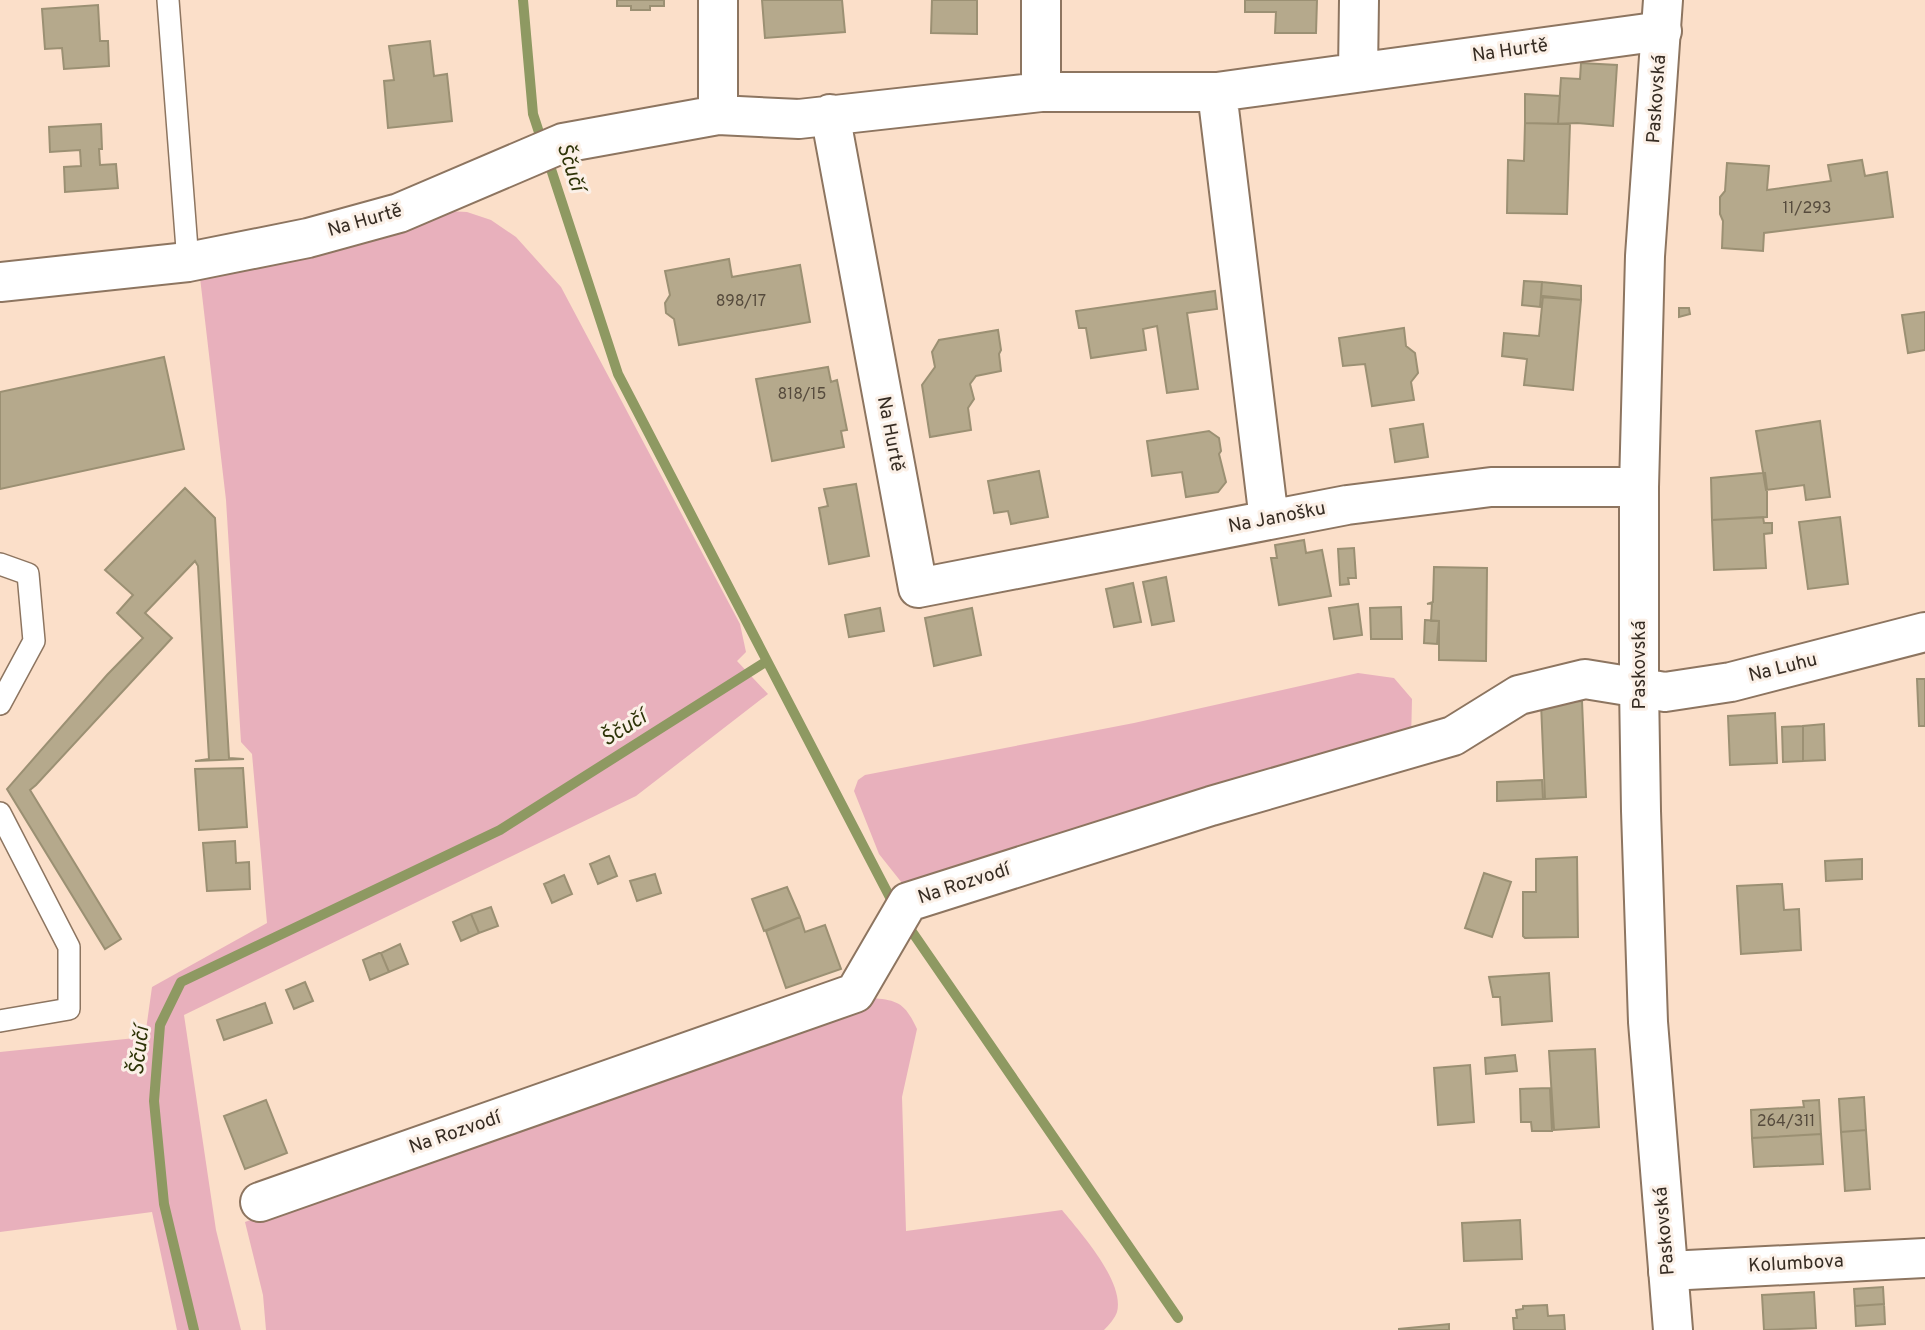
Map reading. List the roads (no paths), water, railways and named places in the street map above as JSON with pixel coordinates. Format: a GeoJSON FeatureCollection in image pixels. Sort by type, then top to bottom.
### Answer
{"type":"FeatureCollection","features":[{"type":"Feature","properties":{"kind":"street"},"geometry":{"type":"LineString","coordinates":[[718,0],[718,115]]}},
{"type":"Feature","properties":{"kind":"street"},"geometry":{"type":"LineString","coordinates":[[1041,0],[1041,92]]}},
{"type":"Feature","properties":{"kind":"street"},"geometry":{"type":"LineString","coordinates":[[1358,72],[1359,0]]}},
{"type":"Feature","properties":{"kind":"street","name":"Na Hurtě"},"geometry":{"type":"LineString","coordinates":[[0,282],[188,262],[308,238],[399,213],[563,143],[718,115],[799,119],[1041,92],[1217,92],[1358,72],[1663,15]]}},
{"type":"Feature","properties":{"kind":"street","name":"Paskovská"},"geometry":{"type":"LineString","coordinates":[[1663,15],[1645,256],[1639,488],[1639,686],[1648,1022],[1673,1330]]}},
{"type":"Feature","properties":{"kind":"street"},"geometry":{"type":"LineString","coordinates":[[1217,92],[1269,520]]}},
{"type":"Feature","properties":{"kind":"street","name":"Na Hurtě"},"geometry":{"type":"LineString","coordinates":[[830,114],[918,588]]}},
{"type":"Feature","properties":{"kind":"street","name":"Na Janošku"},"geometry":{"type":"LineString","coordinates":[[918,588],[1347,505],[1491,487],[1639,488]]}},
{"type":"Feature","properties":{"kind":"street","name":"Na Luhu"},"geometry":{"type":"LineString","coordinates":[[1639,686],[1665,692],[1731,682],[1925,632]]}},
{"type":"Feature","properties":{"kind":"street","name":"Na Rozvodí"},"geometry":{"type":"LineString","coordinates":[[260,1202],[855,993],[908,902],[1211,806],[1453,736],[1519,695],[1584,679],[1639,686]]}},
{"type":"Feature","properties":{"kind":"street","name":"Kolumbova"},"geometry":{"type":"LineString","coordinates":[[1668,1271],[1925,1258]]}},
{"type":"Feature","properties":{"kind":"lane"},"geometry":{"type":"LineString","coordinates":[[168,0],[188,262]]}},
{"type":"Feature","properties":{"kind":"lane"},"geometry":{"type":"LineString","coordinates":[[0,564],[28,573],[34,642],[0,704]]}},
{"type":"Feature","properties":{"kind":"lane"},"geometry":{"type":"LineString","coordinates":[[0,813],[69,947],[69,1009],[0,1021]]}},
{"type":"Feature","properties":{"kind":"waterway","name":"Ščučí"},"geometry":{"type":"LineString","coordinates":[[194,1330],[164,1204],[154,1101],[160,1025],[181,982],[500,830],[767,661],[618,374],[533,114],[523,0]]}},
{"type":"Feature","properties":{"kind":"waterway"},"geometry":{"type":"LineString","coordinates":[[767,661],[895,907]]}},
{"type":"Feature","properties":{"kind":"waterway"},"geometry":{"type":"LineString","coordinates":[[906,923],[1178,1318]]}}]}
